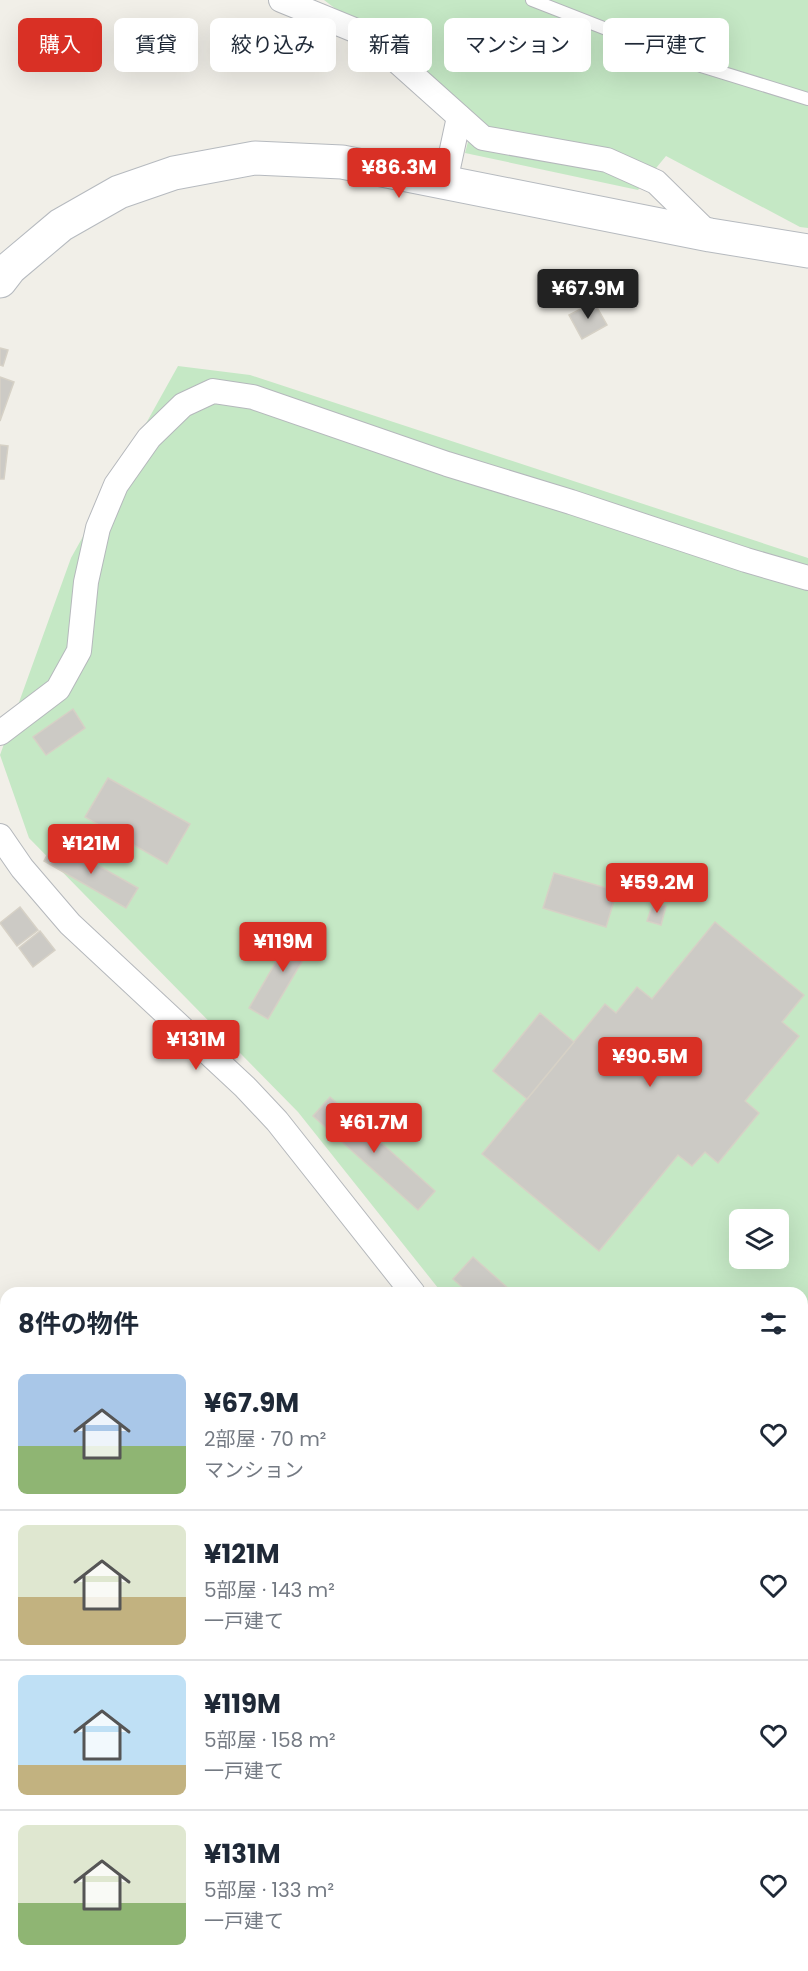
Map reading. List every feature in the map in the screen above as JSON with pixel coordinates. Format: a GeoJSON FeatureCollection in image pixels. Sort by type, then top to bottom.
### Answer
{"type":"FeatureCollection","features":[{"type":"Feature","properties":{"kind":"street"},"geometry":{"type":"LineString","coordinates":[[281,0],[369,36],[483,138],[607,160],[656,182],[710,235]]}},
{"type":"Feature","properties":{"kind":"street"},"geometry":{"type":"LineString","coordinates":[[445,182],[459,117]]}},
{"type":"Feature","properties":{"kind":"street"},"geometry":{"type":"LineString","coordinates":[[0,281],[10,268],[61,225],[119,192],[174,172],[255,158],[342,162],[710,235],[808,251]]}},
{"type":"Feature","properties":{"kind":"street"},"geometry":{"type":"LineString","coordinates":[[0,733],[58,689],[79,651],[86,582],[98,528],[116,485],[149,438],[183,405],[213,391],[252,396],[447,464],[808,578]]}},
{"type":"Feature","properties":{"kind":"street"},"geometry":{"type":"LineString","coordinates":[[0,836],[22,868],[70,924],[245,1087],[277,1121],[408,1287]]}},
{"type":"Feature","properties":{"kind":"lane"},"geometry":{"type":"LineString","coordinates":[[532,0],[701,66],[808,99]]}},
{"type":"Feature","properties":{"kind":"green space"},"geometry":{"type":"Polygon","coordinates":[[[324,0],[808,0],[808,228],[800,227],[666,156],[638,190],[465,153],[475,115],[419,72],[432,72],[432,18],[348,18],[324,0]]]}},
{"type":"Feature","properties":{"kind":"green space"},"geometry":{"type":"Polygon","coordinates":[[[178,366],[250,375],[808,558],[808,1287],[437,1287],[298,1112],[29,838],[0,755],[71,558],[178,366]]]}},
{"type":"Feature","properties":{"kind":"building"},"geometry":{"type":"Polygon","coordinates":[[[594,302],[607,325],[582,339],[569,315],[594,302]]]}},
{"type":"Feature","properties":{"kind":"building"},"geometry":{"type":"Polygon","coordinates":[[[0,348],[8,350],[3,366],[0,365],[0,348]]]}},
{"type":"Feature","properties":{"kind":"building"},"geometry":{"type":"Polygon","coordinates":[[[0,377],[14,382],[0,421],[0,377]]]}},
{"type":"Feature","properties":{"kind":"building"},"geometry":{"type":"Polygon","coordinates":[[[0,445],[8,446],[4,479],[0,479],[0,445]]]}},
{"type":"Feature","properties":{"kind":"building"},"geometry":{"type":"Polygon","coordinates":[[[73,709],[85,728],[46,755],[33,737],[73,709]]]}},
{"type":"Feature","properties":{"kind":"building"},"geometry":{"type":"Polygon","coordinates":[[[108,778],[190,824],[167,864],[85,817],[108,778]]]}},
{"type":"Feature","properties":{"kind":"building"},"geometry":{"type":"Polygon","coordinates":[[[55,841],[138,888],[126,908],[44,861],[55,841]]]}},
{"type":"Feature","properties":{"kind":"building"},"geometry":{"type":"Polygon","coordinates":[[[554,873],[617,891],[606,927],[543,908],[554,873]]]}},
{"type":"Feature","properties":{"kind":"building"},"geometry":{"type":"Polygon","coordinates":[[[653,903],[666,906],[661,925],[647,921],[653,903]]]}},
{"type":"Feature","properties":{"kind":"building"},"geometry":{"type":"Polygon","coordinates":[[[20,907],[38,930],[17,946],[0,923],[20,907]]]}},
{"type":"Feature","properties":{"kind":"building"},"geometry":{"type":"Polygon","coordinates":[[[715,922],[804,995],[782,1022],[799,1036],[745,1101],[759,1113],[718,1163],[705,1152],[692,1166],[678,1155],[599,1251],[482,1154],[605,1004],[616,1013],[637,987],[652,999],[715,922]]]}},
{"type":"Feature","properties":{"kind":"building"},"geometry":{"type":"Polygon","coordinates":[[[297,926],[316,938],[268,1019],[249,1008],[297,926]]]}},
{"type":"Feature","properties":{"kind":"building"},"geometry":{"type":"Polygon","coordinates":[[[40,931],[55,950],[33,967],[19,948],[40,931]]]}},
{"type":"Feature","properties":{"kind":"building"},"geometry":{"type":"Polygon","coordinates":[[[540,1013],[574,1042],[527,1099],[493,1071],[540,1013]]]}},
{"type":"Feature","properties":{"kind":"building"},"geometry":{"type":"Polygon","coordinates":[[[330,1097],[435,1191],[418,1210],[313,1116],[330,1097]]]}},
{"type":"Feature","properties":{"kind":"building"},"geometry":{"type":"Polygon","coordinates":[[[473,1257],[507,1287],[462,1287],[453,1279],[473,1257]]]}}]}
